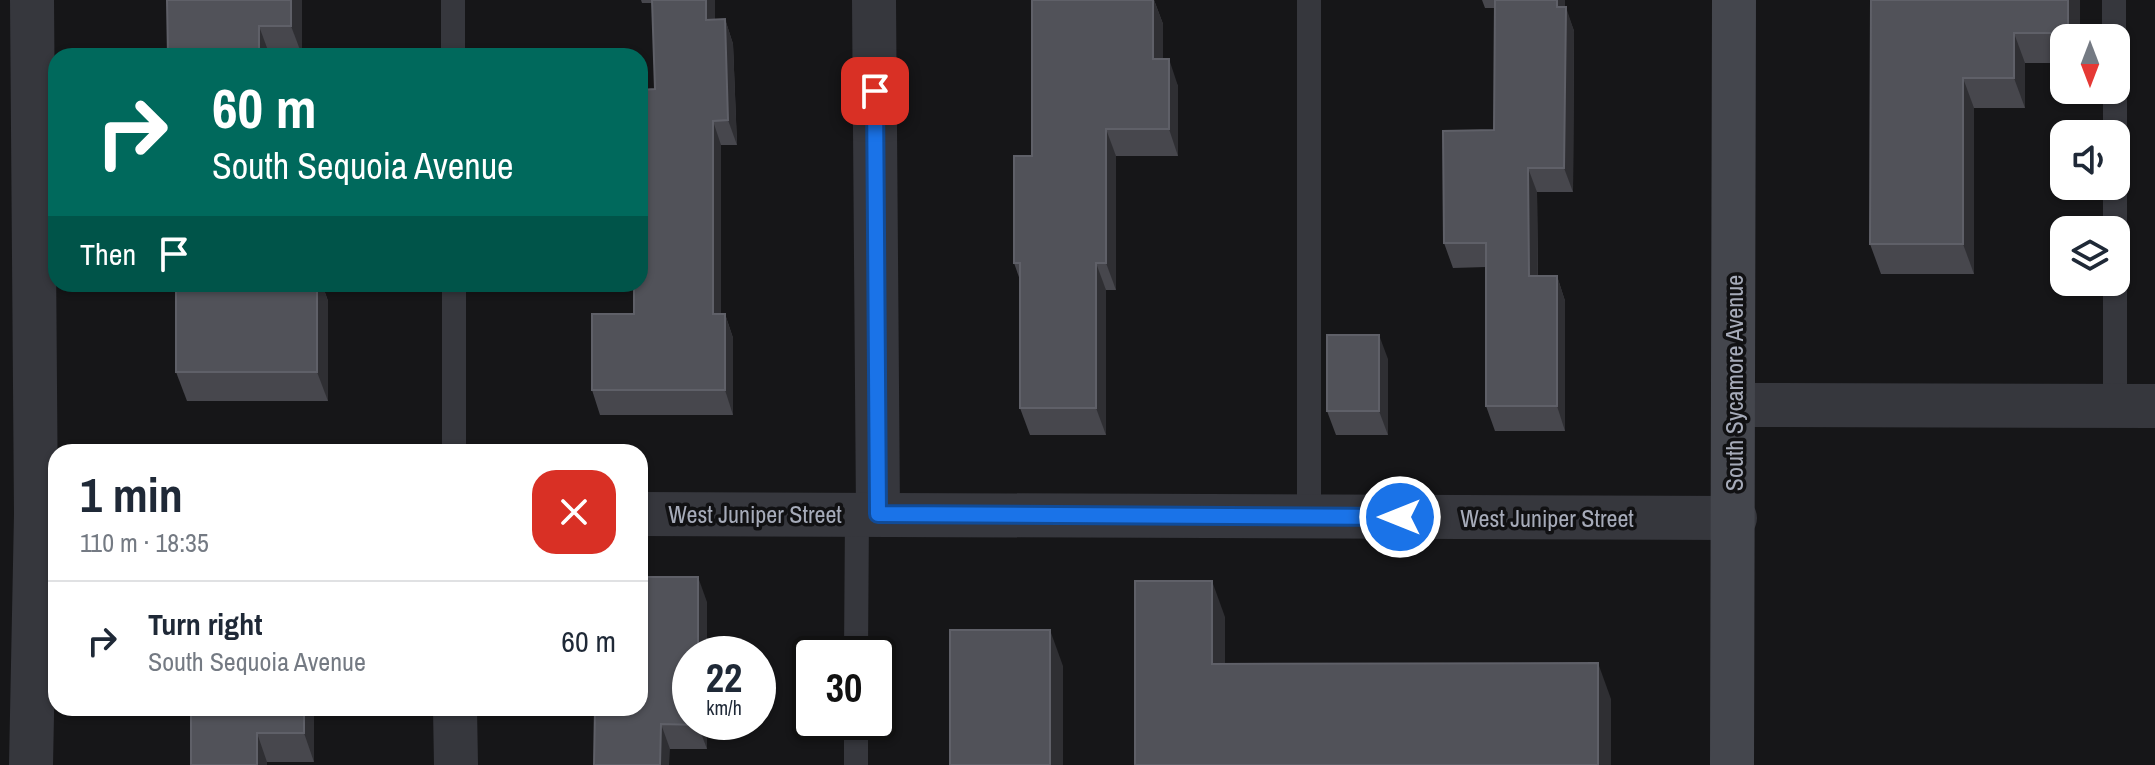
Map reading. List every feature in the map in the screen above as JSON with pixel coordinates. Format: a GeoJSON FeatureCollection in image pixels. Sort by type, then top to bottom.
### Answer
{"type":"FeatureCollection","features":[{"type":"Feature","properties":{"kind":"street"},"geometry":{"type":"LineString","coordinates":[[31,765],[32,0]]}},
{"type":"Feature","properties":{"kind":"street"},"geometry":{"type":"LineString","coordinates":[[867,514],[874,0]]}},
{"type":"Feature","properties":{"kind":"street","name":"South Sycamore Avenue"},"geometry":{"type":"LineString","coordinates":[[1732,765],[1734,0]]}},
{"type":"Feature","properties":{"kind":"street"},"geometry":{"type":"LineString","coordinates":[[1734,405],[2135,406]]}},
{"type":"Feature","properties":{"kind":"street","name":"West Juniper Street"},"geometry":{"type":"LineString","coordinates":[[648,514],[1735,518]]}},
{"type":"Feature","properties":{"kind":"street"},"geometry":{"type":"LineString","coordinates":[[455,716],[456,765]]}},
{"type":"Feature","properties":{"kind":"lane"},"geometry":{"type":"LineString","coordinates":[[453,0],[453,48]]}},
{"type":"Feature","properties":{"kind":"lane"},"geometry":{"type":"LineString","coordinates":[[1309,0],[1309,517]]}},
{"type":"Feature","properties":{"kind":"lane"},"geometry":{"type":"LineString","coordinates":[[2114,0],[2114,24]]}},
{"type":"Feature","properties":{"kind":"lane"},"geometry":{"type":"LineString","coordinates":[[454,292],[454,444]]}},
{"type":"Feature","properties":{"kind":"lane"},"geometry":{"type":"LineString","coordinates":[[2117,296],[2135,406]]}},
{"type":"Feature","properties":{"kind":"lane"},"geometry":{"type":"LineString","coordinates":[[857,636],[867,514]]}},
{"type":"Feature","properties":{"kind":"lane"},"geometry":{"type":"LineString","coordinates":[[856,740],[856,765]]}},
{"type":"Feature","properties":{"kind":"building"},"geometry":{"type":"Polygon","coordinates":[[[167,0],[291,0],[291,26],[259,26],[259,48],[168,48],[167,0]]]}},
{"type":"Feature","properties":{"kind":"building"},"geometry":{"type":"Polygon","coordinates":[[[652,0],[706,0],[706,20],[725,19],[728,120],[713,121],[713,314],[725,314],[725,390],[592,390],[592,314],[634,314],[634,292],[648,292],[648,89],[655,89],[652,0]]]}},
{"type":"Feature","properties":{"kind":"building"},"geometry":{"type":"Polygon","coordinates":[[[1032,0],[1153,0],[1153,59],[1169,59],[1169,129],[1106,129],[1106,263],[1096,263],[1096,408],[1020,408],[1020,263],[1014,263],[1014,156],[1032,156],[1032,0]]]}},
{"type":"Feature","properties":{"kind":"building"},"geometry":{"type":"Polygon","coordinates":[[[1495,0],[1557,0],[1557,7],[1566,7],[1564,168],[1528,168],[1529,276],[1557,276],[1557,406],[1486,406],[1486,243],[1444,243],[1443,131],[1494,130],[1495,0]]]}},
{"type":"Feature","properties":{"kind":"building"},"geometry":{"type":"Polygon","coordinates":[[[1871,0],[2068,0],[2068,24],[2050,24],[2050,33],[2014,33],[2014,78],[1963,78],[1963,244],[1870,244],[1871,0]]]}},
{"type":"Feature","properties":{"kind":"building"},"geometry":{"type":"Polygon","coordinates":[[[176,292],[317,292],[317,372],[176,372],[176,292]]]}},
{"type":"Feature","properties":{"kind":"building"},"geometry":{"type":"Polygon","coordinates":[[[1327,335],[1379,335],[1379,411],[1327,411],[1327,335]]]}},
{"type":"Feature","properties":{"kind":"building"},"geometry":{"type":"Polygon","coordinates":[[[648,577],[698,577],[698,636],[672,636],[672,724],[661,724],[660,765],[594,765],[595,716],[648,716],[648,577]]]}},
{"type":"Feature","properties":{"kind":"building"},"geometry":{"type":"Polygon","coordinates":[[[1135,581],[1212,581],[1212,664],[1598,663],[1598,765],[1135,765],[1135,581]]]}},
{"type":"Feature","properties":{"kind":"building"},"geometry":{"type":"Polygon","coordinates":[[[950,630],[1050,630],[1050,765],[950,765],[950,630]]]}},
{"type":"Feature","properties":{"kind":"building"},"geometry":{"type":"Polygon","coordinates":[[[191,716],[304,716],[304,733],[257,733],[257,765],[191,765],[191,716]]]}},
{"type":"Feature","properties":{"kind":"route"},"geometry":{"type":"LineString","coordinates":[[875,91],[878,514],[1400,517]]}}]}
